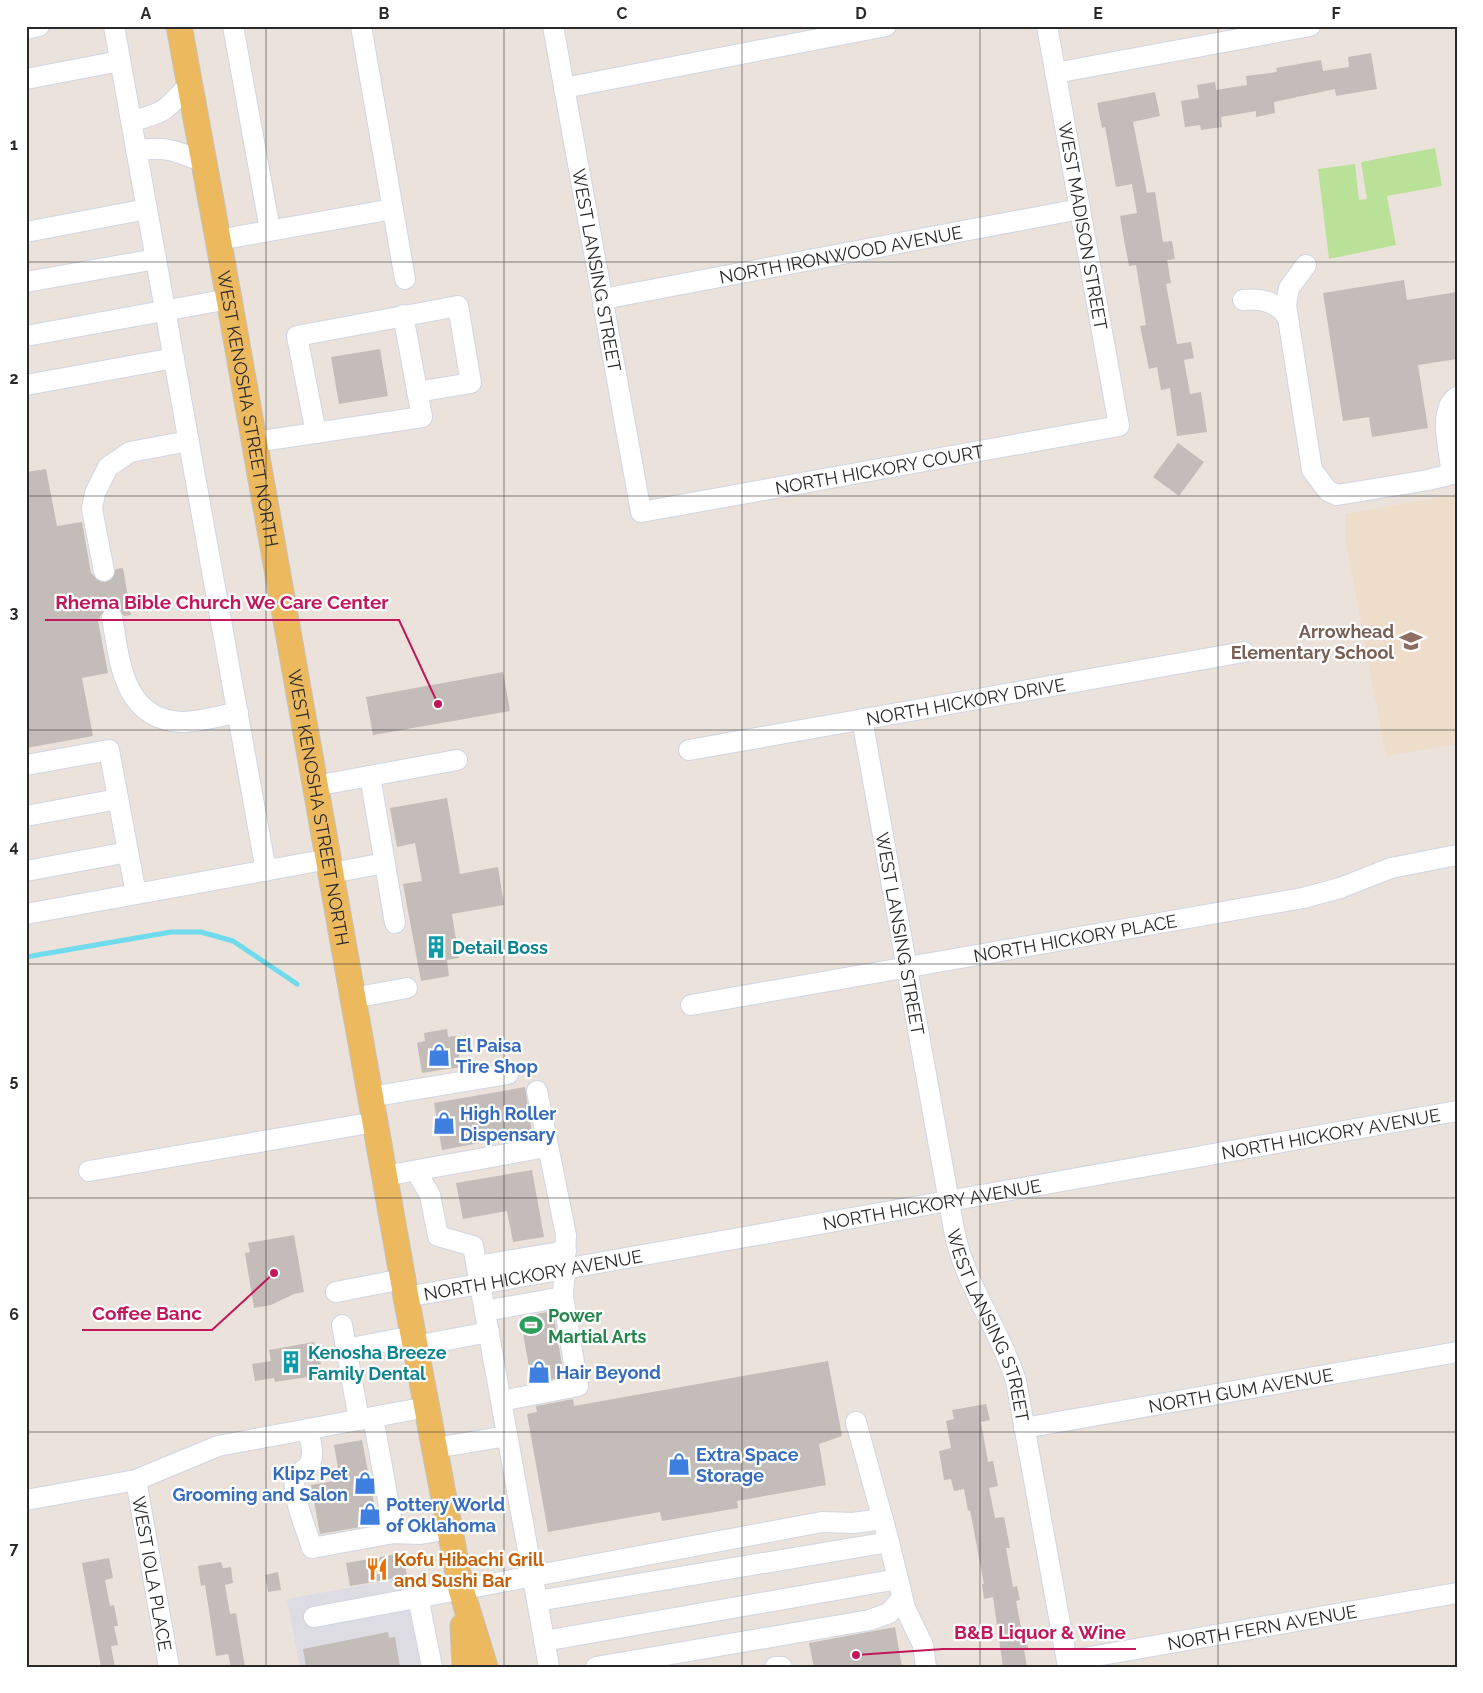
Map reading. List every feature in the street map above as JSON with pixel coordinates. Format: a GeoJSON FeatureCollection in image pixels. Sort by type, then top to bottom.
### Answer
{"type":"FeatureCollection","features":[{"type":"Feature","properties":{"kind":"main road","name":"WEST KENOSHA STREET NORTH"},"geometry":{"type":"LineString","coordinates":[[178,26],[229,299],[404,1288],[461,1589],[485,1667]]}},
{"type":"Feature","properties":{"kind":"main road","name":"WEST KENOSHA STREET NORTH"},"geometry":{"type":"LineString","coordinates":[[461,1589],[465,1667]]}},
{"type":"Feature","properties":{"kind":"street"},"geometry":{"type":"LineString","coordinates":[[26,29],[39,26]]}},
{"type":"Feature","properties":{"kind":"street"},"geometry":{"type":"LineString","coordinates":[[114,26],[266,870]]}},
{"type":"Feature","properties":{"kind":"street"},"geometry":{"type":"LineString","coordinates":[[233,26],[270,230]]}},
{"type":"Feature","properties":{"kind":"street"},"geometry":{"type":"LineString","coordinates":[[361,26],[405,279]]}},
{"type":"Feature","properties":{"kind":"street","name":"WEST LANSING STREET"},"geometry":{"type":"LineString","coordinates":[[553,26],[641,512]]}},
{"type":"Feature","properties":{"kind":"street"},"geometry":{"type":"LineString","coordinates":[[564,88],[886,26]]}},
{"type":"Feature","properties":{"kind":"street","name":"WEST MADISON STREET"},"geometry":{"type":"LineString","coordinates":[[1047,26],[1119,426]]}},
{"type":"Feature","properties":{"kind":"street"},"geometry":{"type":"LineString","coordinates":[[1055,73],[1272,30],[1310,26]]}},
{"type":"Feature","properties":{"kind":"street"},"geometry":{"type":"LineString","coordinates":[[26,79],[120,61]]}},
{"type":"Feature","properties":{"kind":"street"},"geometry":{"type":"LineString","coordinates":[[131,120],[156,115],[165,111],[190,85]]}},
{"type":"Feature","properties":{"kind":"street"},"geometry":{"type":"LineString","coordinates":[[136,151],[154,147],[169,148],[204,162]]}},
{"type":"Feature","properties":{"kind":"street"},"geometry":{"type":"LineString","coordinates":[[26,232],[147,209]]}},
{"type":"Feature","properties":{"kind":"street"},"geometry":{"type":"LineString","coordinates":[[218,240],[393,209]]}},
{"type":"Feature","properties":{"kind":"street","name":"NORTH IRONWOOD AVENUE"},"geometry":{"type":"LineString","coordinates":[[602,299],[1080,209]]}},
{"type":"Feature","properties":{"kind":"street"},"geometry":{"type":"LineString","coordinates":[[26,282],[156,259]]}},
{"type":"Feature","properties":{"kind":"street"},"geometry":{"type":"LineString","coordinates":[[1306,265],[1289,288],[1286,305],[1287,316],[1312,470],[1328,491],[1337,495],[1455,474],[1453,452],[1445,415],[1448,403],[1457,397]]}},
{"type":"Feature","properties":{"kind":"street"},"geometry":{"type":"LineString","coordinates":[[26,336],[229,299]]}},
{"type":"Feature","properties":{"kind":"street"},"geometry":{"type":"LineString","coordinates":[[1243,300],[1268,301],[1276,305],[1287,316]]}},
{"type":"Feature","properties":{"kind":"street"},"geometry":{"type":"LineString","coordinates":[[316,434],[297,336],[458,306],[471,384],[417,392]]}},
{"type":"Feature","properties":{"kind":"street"},"geometry":{"type":"LineString","coordinates":[[254,442],[422,417],[403,315]]}},
{"type":"Feature","properties":{"kind":"street"},"geometry":{"type":"LineString","coordinates":[[26,385],[174,358]]}},
{"type":"Feature","properties":{"kind":"street","name":"NORTH HICKORY COURT"},"geometry":{"type":"LineString","coordinates":[[641,512],[1119,426]]}},
{"type":"Feature","properties":{"kind":"street"},"geometry":{"type":"LineString","coordinates":[[104,571],[92,509],[95,493],[108,466],[130,452],[189,441]]}},
{"type":"Feature","properties":{"kind":"street"},"geometry":{"type":"LineString","coordinates":[[112,618],[122,674],[128,689],[152,713],[168,720],[182,722],[238,712]]}},
{"type":"Feature","properties":{"kind":"street","name":"NORTH HICKORY DRIVE"},"geometry":{"type":"LineString","coordinates":[[689,750],[1244,652]]}},
{"type":"Feature","properties":{"kind":"street","name":"WEST LANSING STREET"},"geometry":{"type":"LineString","coordinates":[[862,719],[957,1243],[964,1268],[1011,1366],[1067,1664]]}},
{"type":"Feature","properties":{"kind":"street"},"geometry":{"type":"LineString","coordinates":[[26,765],[109,750],[136,894]]}},
{"type":"Feature","properties":{"kind":"street"},"geometry":{"type":"LineString","coordinates":[[315,786],[457,760]]}},
{"type":"Feature","properties":{"kind":"street"},"geometry":{"type":"LineString","coordinates":[[370,776],[395,923]]}},
{"type":"Feature","properties":{"kind":"street"},"geometry":{"type":"LineString","coordinates":[[26,816],[118,798]]}},
{"type":"Feature","properties":{"kind":"street"},"geometry":{"type":"LineString","coordinates":[[26,871],[128,852]]}},
{"type":"Feature","properties":{"kind":"street","name":"NORTH HICKORY PLACE"},"geometry":{"type":"LineString","coordinates":[[690,1005],[1303,898],[1340,888],[1391,868],[1457,855]]}},
{"type":"Feature","properties":{"kind":"street"},"geometry":{"type":"LineString","coordinates":[[26,914],[266,870],[384,863]]}},
{"type":"Feature","properties":{"kind":"street"},"geometry":{"type":"LineString","coordinates":[[353,998],[407,988]]}},
{"type":"Feature","properties":{"kind":"street"},"geometry":{"type":"LineString","coordinates":[[370,1097],[508,1074]]}},
{"type":"Feature","properties":{"kind":"street"},"geometry":{"type":"LineString","coordinates":[[501,1400],[578,1386],[563,1297],[566,1235],[546,1147],[537,1091]]}},
{"type":"Feature","properties":{"kind":"street","name":"NORTH HICKORY AVENUE"},"geometry":{"type":"LineString","coordinates":[[336,1292],[404,1288],[565,1259],[948,1200],[1457,1111]]}},
{"type":"Feature","properties":{"kind":"street"},"geometry":{"type":"LineString","coordinates":[[89,1171],[375,1122]]}},
{"type":"Feature","properties":{"kind":"street"},"geometry":{"type":"LineString","coordinates":[[385,1176],[546,1147]]}},
{"type":"Feature","properties":{"kind":"street"},"geometry":{"type":"LineString","coordinates":[[416,1171],[430,1195],[438,1236],[473,1246],[549,1667]]}},
{"type":"Feature","properties":{"kind":"street"},"geometry":{"type":"LineString","coordinates":[[485,1311],[563,1297]]}},
{"type":"Feature","properties":{"kind":"street"},"geometry":{"type":"LineString","coordinates":[[342,1325],[346,1349],[366,1418],[394,1533]]}},
{"type":"Feature","properties":{"kind":"street"},"geometry":{"type":"LineString","coordinates":[[346,1349],[489,1332]]}},
{"type":"Feature","properties":{"kind":"street","name":"NORTH GUM AVENUE"},"geometry":{"type":"LineString","coordinates":[[1024,1428],[1457,1352]]}},
{"type":"Feature","properties":{"kind":"street"},"geometry":{"type":"LineString","coordinates":[[26,1500],[136,1480],[218,1446],[427,1407]]}},
{"type":"Feature","properties":{"kind":"street"},"geometry":{"type":"LineString","coordinates":[[856,1422],[900,1589],[922,1645],[926,1667]]}},
{"type":"Feature","properties":{"kind":"street"},"geometry":{"type":"LineString","coordinates":[[308,1429],[313,1454],[310,1463],[296,1477],[295,1484],[297,1502],[312,1548],[394,1533],[420,1534],[450,1530]]}},
{"type":"Feature","properties":{"kind":"street"},"geometry":{"type":"LineString","coordinates":[[435,1448],[507,1436]]}},
{"type":"Feature","properties":{"kind":"street","name":"WEST IOLA PLACE"},"geometry":{"type":"LineString","coordinates":[[136,1480],[169,1667]]}},
{"type":"Feature","properties":{"kind":"street"},"geometry":{"type":"LineString","coordinates":[[314,1617],[822,1522],[853,1524],[883,1519]]}},
{"type":"Feature","properties":{"kind":"street"},"geometry":{"type":"LineString","coordinates":[[537,1601],[889,1542]]}},
{"type":"Feature","properties":{"kind":"street"},"geometry":{"type":"LineString","coordinates":[[544,1642],[900,1589]]}},
{"type":"Feature","properties":{"kind":"street"},"geometry":{"type":"LineString","coordinates":[[596,1667],[870,1620],[889,1613],[900,1589]]}},
{"type":"Feature","properties":{"kind":"street","name":"NORTH FERN AVENUE"},"geometry":{"type":"LineString","coordinates":[[1067,1664],[1457,1593]]}},
{"type":"Feature","properties":{"kind":"street"},"geometry":{"type":"LineString","coordinates":[[418,1597],[432,1667]]}},
{"type":"Feature","properties":{"kind":"street"},"geometry":{"type":"LineString","coordinates":[[775,1667],[782,1667]]}},
{"type":"Feature","properties":{"kind":"shaded area","name":"Arrowhead Elementary School"},"geometry":{"type":"Polygon","coordinates":[[[1457,494],[1457,744],[1386,756],[1345,537],[1345,514],[1457,494]]]}},
{"type":"Feature","properties":{"kind":"shaded area"},"geometry":{"type":"Polygon","coordinates":[[[425,1574],[438,1667],[300,1667],[287,1599],[425,1574]]]}},
{"type":"Feature","properties":{"kind":"green space"},"geometry":{"type":"Polygon","coordinates":[[[1435,148],[1442,186],[1387,196],[1396,245],[1329,259],[1318,169],[1355,164],[1359,200],[1367,199],[1361,162],[1435,148]]]}},
{"type":"Feature","properties":{"kind":"building"},"geometry":{"type":"Polygon","coordinates":[[[1371,53],[1377,89],[1336,96],[1335,89],[1274,102],[1275,113],[1256,117],[1256,111],[1221,117],[1222,127],[1201,130],[1200,125],[1185,127],[1181,101],[1199,98],[1197,85],[1215,82],[1216,90],[1247,85],[1246,76],[1277,72],[1276,68],[1321,60],[1323,71],[1349,67],[1348,57],[1371,53]]]}},
{"type":"Feature","properties":{"kind":"building"},"geometry":{"type":"Polygon","coordinates":[[[1155,92],[1160,116],[1133,122],[1147,193],[1155,192],[1163,242],[1172,241],[1175,259],[1167,260],[1171,283],[1166,284],[1177,344],[1191,342],[1194,358],[1184,360],[1190,394],[1201,392],[1207,432],[1177,436],[1170,388],[1161,390],[1157,367],[1149,369],[1140,326],[1146,325],[1136,265],[1129,266],[1124,240],[1120,216],[1137,213],[1132,184],[1116,187],[1105,127],[1102,128],[1097,103],[1155,92]]]}},
{"type":"Feature","properties":{"kind":"building"},"geometry":{"type":"Polygon","coordinates":[[[1404,280],[1407,300],[1457,292],[1457,359],[1418,365],[1428,428],[1372,437],[1369,417],[1343,421],[1323,293],[1404,280]]]}},
{"type":"Feature","properties":{"kind":"building"},"geometry":{"type":"Polygon","coordinates":[[[380,349],[388,396],[339,404],[331,357],[380,349]]]}},
{"type":"Feature","properties":{"kind":"building"},"geometry":{"type":"Polygon","coordinates":[[[1178,443],[1204,462],[1179,496],[1153,477],[1178,443]]]}},
{"type":"Feature","properties":{"kind":"building"},"geometry":{"type":"Polygon","coordinates":[[[46,469],[57,526],[82,522],[91,573],[100,582],[111,580],[116,569],[123,568],[131,615],[124,616],[117,607],[110,606],[104,609],[98,621],[108,673],[82,678],[93,736],[26,748],[26,472],[46,469]]]}},
{"type":"Feature","properties":{"kind":"building"},"geometry":{"type":"Polygon","coordinates":[[[503,672],[510,711],[373,735],[366,697],[503,672]]]}},
{"type":"Feature","properties":{"kind":"building"},"geometry":{"type":"Polygon","coordinates":[[[447,798],[460,874],[498,867],[504,905],[452,914],[459,958],[447,960],[449,976],[421,981],[403,884],[422,881],[415,843],[397,847],[390,808],[447,798]]]}},
{"type":"Feature","properties":{"kind":"building","name":"El Paisa Tire Shop"},"geometry":{"type":"Polygon","coordinates":[[[447,1029],[448,1037],[456,1036],[461,1067],[422,1073],[417,1043],[425,1041],[424,1033],[447,1029]]]}},
{"type":"Feature","properties":{"kind":"building"},"geometry":{"type":"Polygon","coordinates":[[[525,1087],[532,1133],[442,1150],[434,1103],[525,1087]]]}},
{"type":"Feature","properties":{"kind":"building"},"geometry":{"type":"Polygon","coordinates":[[[532,1170],[544,1237],[513,1242],[507,1211],[463,1219],[456,1183],[532,1170]]]}},
{"type":"Feature","properties":{"kind":"building"},"geometry":{"type":"Polygon","coordinates":[[[294,1235],[304,1292],[294,1294],[271,1305],[254,1308],[245,1253],[250,1252],[248,1243],[294,1235]]]}},
{"type":"Feature","properties":{"kind":"building"},"geometry":{"type":"Polygon","coordinates":[[[553,1311],[564,1377],[532,1383],[520,1317],[553,1311]]]}},
{"type":"Feature","properties":{"kind":"building","name":"Kenosha Breeze Family Dental"},"geometry":{"type":"Polygon","coordinates":[[[314,1342],[321,1364],[318,1365],[320,1375],[275,1382],[274,1378],[255,1381],[252,1364],[271,1361],[269,1350],[314,1342]]]}},
{"type":"Feature","properties":{"kind":"building","name":"Extra Space Storage"},"geometry":{"type":"Polygon","coordinates":[[[828,1361],[842,1436],[819,1444],[826,1485],[737,1501],[738,1508],[662,1521],[660,1512],[548,1532],[527,1414],[537,1412],[536,1406],[573,1399],[574,1406],[828,1361]]]}},
{"type":"Feature","properties":{"kind":"building"},"geometry":{"type":"Polygon","coordinates":[[[986,1404],[990,1420],[981,1422],[988,1462],[993,1461],[998,1486],[989,1488],[995,1518],[1004,1517],[1010,1548],[1006,1548],[1013,1587],[1017,1586],[1020,1600],[1016,1601],[1021,1628],[1024,1627],[1028,1649],[1024,1649],[1027,1667],[1003,1667],[993,1597],[984,1599],[982,1584],[984,1584],[970,1510],[968,1511],[964,1489],[954,1491],[951,1479],[944,1480],[939,1451],[951,1448],[946,1421],[954,1419],[952,1410],[986,1404]]]}},
{"type":"Feature","properties":{"kind":"building"},"geometry":{"type":"Polygon","coordinates":[[[362,1440],[378,1524],[320,1534],[311,1485],[340,1480],[334,1445],[362,1440]]]}},
{"type":"Feature","properties":{"kind":"building","name":"Kofu Hibachi Grill and Sushi Bar"},"geometry":{"type":"Polygon","coordinates":[[[403,1553],[407,1576],[350,1586],[346,1563],[403,1553]]]}},
{"type":"Feature","properties":{"kind":"building"},"geometry":{"type":"Polygon","coordinates":[[[109,1558],[113,1578],[105,1580],[110,1606],[114,1605],[118,1626],[114,1626],[118,1645],[111,1646],[115,1667],[101,1667],[82,1563],[109,1558]]]}},
{"type":"Feature","properties":{"kind":"building"},"geometry":{"type":"Polygon","coordinates":[[[221,1562],[223,1568],[231,1567],[233,1583],[225,1585],[230,1614],[236,1613],[245,1667],[231,1667],[228,1654],[216,1656],[205,1585],[201,1586],[198,1566],[221,1562]]]}},
{"type":"Feature","properties":{"kind":"building"},"geometry":{"type":"Polygon","coordinates":[[[278,1572],[281,1590],[268,1592],[265,1575],[278,1572]]]}},
{"type":"Feature","properties":{"kind":"building"},"geometry":{"type":"Polygon","coordinates":[[[895,1627],[902,1667],[814,1667],[809,1643],[895,1627]]]}},
{"type":"Feature","properties":{"kind":"building"},"geometry":{"type":"Polygon","coordinates":[[[388,1632],[389,1638],[395,1637],[400,1667],[306,1667],[303,1649],[388,1632]]]}},
{"type":"Feature","properties":{"kind":"waterway"},"geometry":{"type":"LineString","coordinates":[[26,957],[171,932],[201,932],[233,941],[297,984]]}},
{"type":"Feature","properties":{"kind":"tunnel"},"geometry":{"type":"LineString","coordinates":[[104,571],[112,618]]}},
{"type":"Feature","properties":{"kind":"place","name":"Arrowhead Elementary School"},"geometry":{"type":"Point","coordinates":[1411,641]}},
{"type":"Feature","properties":{"kind":"place","name":"Rhema Bible Church We Care Center"},"geometry":{"type":"Point","coordinates":[438,704]}},
{"type":"Feature","properties":{"kind":"place","name":"Detail Boss"},"geometry":{"type":"Point","coordinates":[436,947]}},
{"type":"Feature","properties":{"kind":"place","name":"El Paisa Tire Shop"},"geometry":{"type":"Point","coordinates":[439,1055]}},
{"type":"Feature","properties":{"kind":"place","name":"High Roller Dispensary"},"geometry":{"type":"Point","coordinates":[444,1123]}},
{"type":"Feature","properties":{"kind":"place","name":"Coffee Banc"},"geometry":{"type":"Point","coordinates":[274,1273]}},
{"type":"Feature","properties":{"kind":"place","name":"Power Martial Arts"},"geometry":{"type":"Point","coordinates":[531,1325]}},
{"type":"Feature","properties":{"kind":"place","name":"Kenosha Breeze Family Dental"},"geometry":{"type":"Point","coordinates":[291,1362]}},
{"type":"Feature","properties":{"kind":"place","name":"Hair Beyond"},"geometry":{"type":"Point","coordinates":[539,1372]}},
{"type":"Feature","properties":{"kind":"place","name":"Extra Space Storage"},"geometry":{"type":"Point","coordinates":[679,1464]}},
{"type":"Feature","properties":{"kind":"place","name":"Klipz Pet Grooming and Salon"},"geometry":{"type":"Point","coordinates":[365,1483]}},
{"type":"Feature","properties":{"kind":"place","name":"Pottery World of Oklahoma"},"geometry":{"type":"Point","coordinates":[370,1514]}},
{"type":"Feature","properties":{"kind":"place","name":"Kofu Hibachi Grill and Sushi Bar"},"geometry":{"type":"Point","coordinates":[377,1569]}},
{"type":"Feature","properties":{"kind":"place","name":"B&B Liquor & Wine"},"geometry":{"type":"Point","coordinates":[856,1655]}}]}
